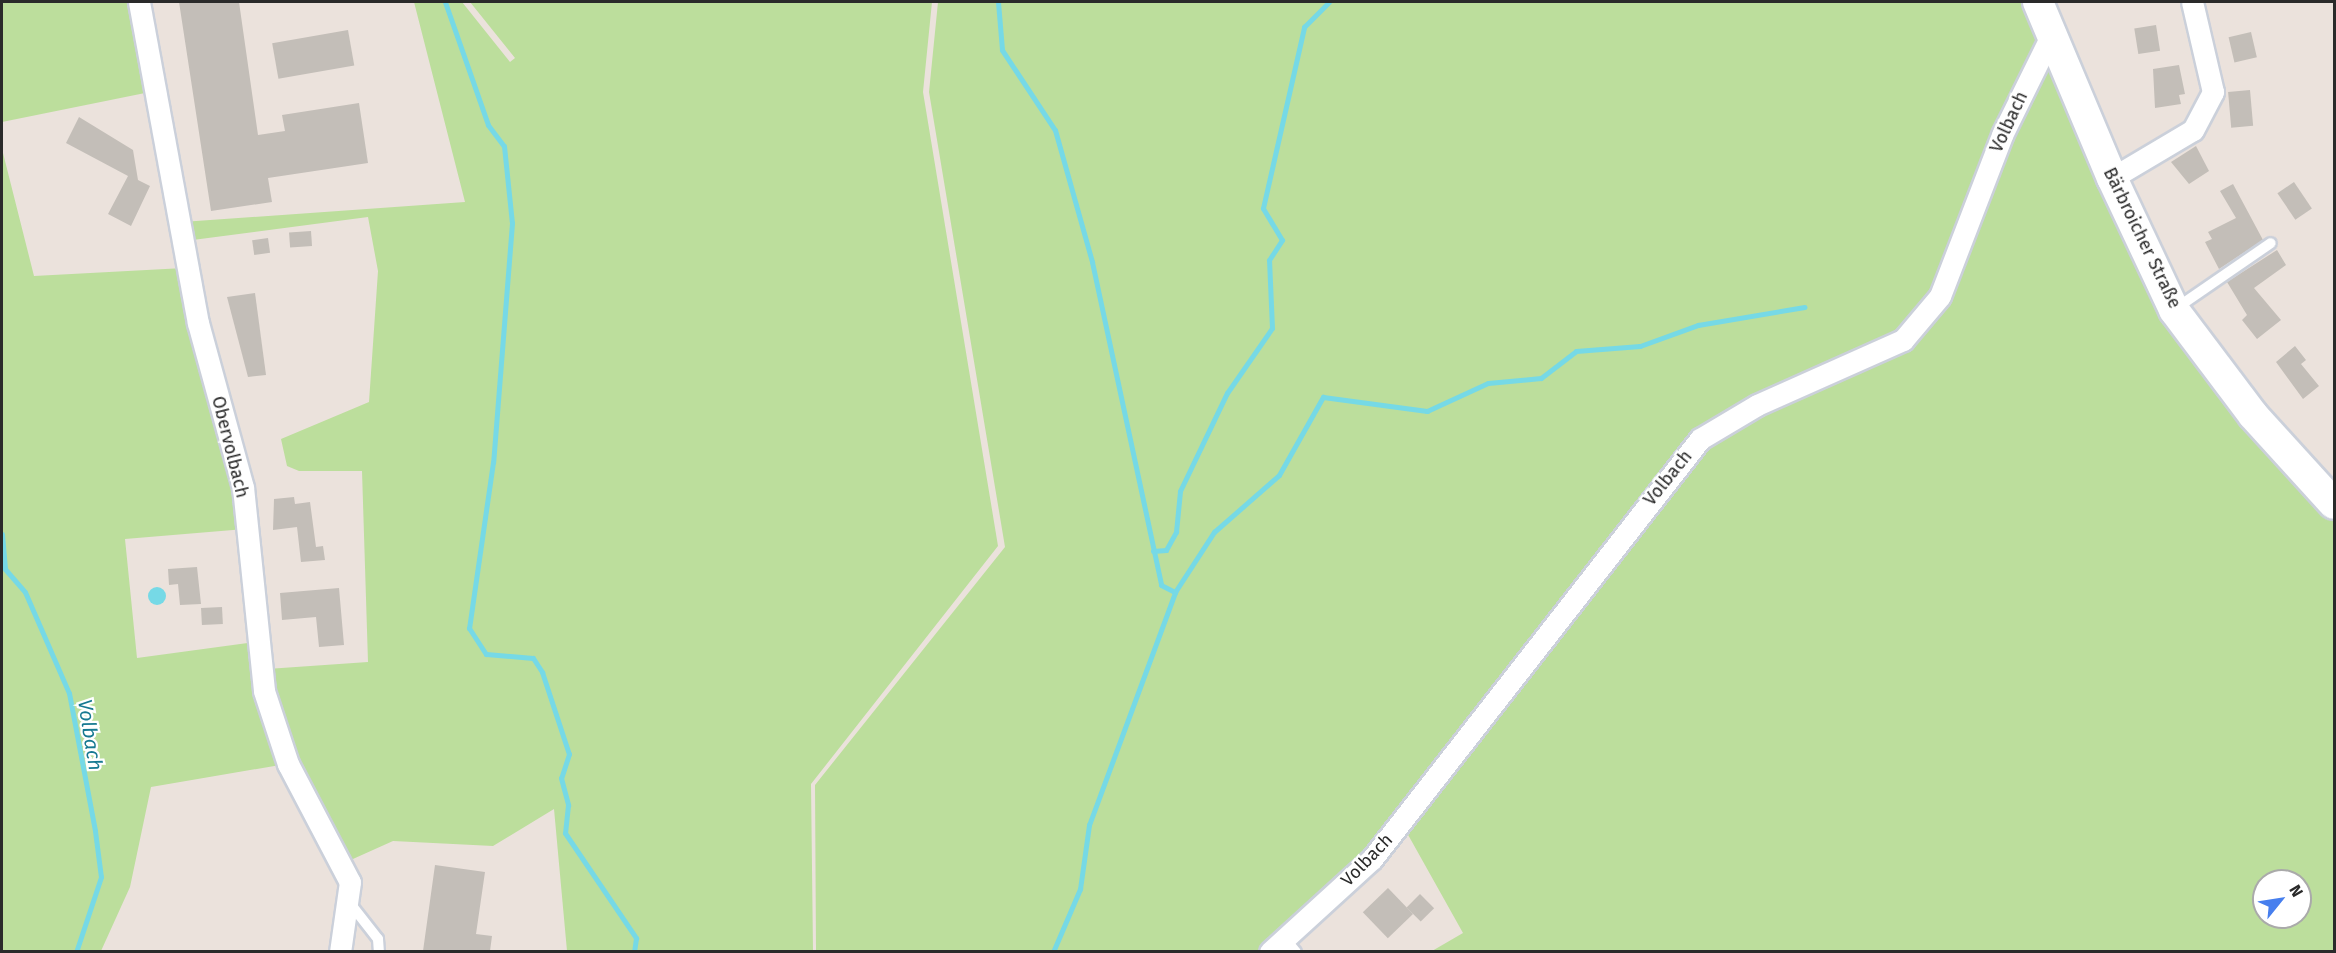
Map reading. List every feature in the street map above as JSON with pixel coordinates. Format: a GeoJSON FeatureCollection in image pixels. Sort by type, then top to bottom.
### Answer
{"type":"FeatureCollection","features":[{"type":"Feature","properties":{"kind":"main road","name":"Bärbroicher Straße"},"geometry":{"type":"LineString","coordinates":[[2038,2],[2112,178],[2174,309],[2253,415],[2334,504]]}},
{"type":"Feature","properties":{"kind":"street","name":"Obervolbach"},"geometry":{"type":"LineString","coordinates":[[139,2],[198,323],[243,488],[264,691],[288,764],[350,882],[340,951]]}},
{"type":"Feature","properties":{"kind":"street"},"geometry":{"type":"LineString","coordinates":[[2112,178],[2193,130],[2213,92],[2192,2]]}},
{"type":"Feature","properties":{"kind":"street","name":"Volbach"},"geometry":{"type":"LineString","coordinates":[[1283,947],[1372,859],[1700,439],[1757,405],[1903,340],[1933,305],[2002,135],[2052,34]]}},
{"type":"Feature","properties":{"kind":"lane"},"geometry":{"type":"LineString","coordinates":[[2174,309],[2271,243]]}},
{"type":"Feature","properties":{"kind":"lane"},"geometry":{"type":"LineString","coordinates":[[348,901],[378,939],[379,951]]}},
{"type":"Feature","properties":{"kind":"green space"},"geometry":{"type":"Polygon","coordinates":[[[2,2],[135,2],[150,92],[2,122],[2,2]]]}},
{"type":"Feature","properties":{"kind":"green space"},"geometry":{"type":"Polygon","coordinates":[[[414,2],[462,2],[510,62],[515,58],[470,2],[932,2],[923,92],[998,546],[811,784],[813,951],[567,951],[554,809],[493,846],[393,841],[344,863],[292,763],[267,669],[368,662],[362,471],[299,471],[287,466],[281,439],[369,402],[378,271],[368,217],[185,241],[182,222],[465,202],[414,2]]]}},
{"type":"Feature","properties":{"kind":"green space"},"geometry":{"type":"Polygon","coordinates":[[[938,2],[2033,2],[2045,30],[1933,296],[1899,339],[1695,438],[1370,855],[1265,951],[816,951],[815,785],[1005,547],[929,92],[938,2]]]}},
{"type":"Feature","properties":{"kind":"green space"},"geometry":{"type":"Polygon","coordinates":[[[2049,37],[2170,313],[2334,511],[2334,951],[1432,951],[1463,933],[1402,824],[1702,442],[1870,360],[1944,297],[2049,37]]]}},
{"type":"Feature","properties":{"kind":"green space"},"geometry":{"type":"Polygon","coordinates":[[[2,149],[34,276],[184,268],[245,529],[125,539],[137,658],[255,642],[286,764],[151,787],[130,887],[101,951],[2,951],[2,149]]]}},
{"type":"Feature","properties":{"kind":"water"},"geometry":{"type":"Polygon","coordinates":[[[157,587],[163,590],[166,596],[163,602],[157,605],[151,602],[148,596],[151,590],[157,587]]]}},
{"type":"Feature","properties":{"kind":"building"},"geometry":{"type":"Polygon","coordinates":[[[179,2],[239,2],[258,135],[285,131],[282,115],[359,103],[368,163],[268,178],[272,202],[211,211],[179,2]]]}},
{"type":"Feature","properties":{"kind":"building"},"geometry":{"type":"Polygon","coordinates":[[[2156,25],[2160,51],[2138,54],[2134,28],[2156,25]]]}},
{"type":"Feature","properties":{"kind":"building"},"geometry":{"type":"Polygon","coordinates":[[[348,30],[354,65],[278,79],[272,43],[348,30]]]}},
{"type":"Feature","properties":{"kind":"building"},"geometry":{"type":"Polygon","coordinates":[[[2251,32],[2257,57],[2234,63],[2229,37],[2251,32]]]}},
{"type":"Feature","properties":{"kind":"building"},"geometry":{"type":"Polygon","coordinates":[[[2179,65],[2185,94],[2179,95],[2181,104],[2155,108],[2153,69],[2179,65]]]}},
{"type":"Feature","properties":{"kind":"building"},"geometry":{"type":"Polygon","coordinates":[[[2250,90],[2253,126],[2231,128],[2228,92],[2250,90]]]}},
{"type":"Feature","properties":{"kind":"building"},"geometry":{"type":"Polygon","coordinates":[[[79,117],[133,150],[138,180],[150,186],[131,226],[108,214],[128,176],[66,143],[79,117]]]}},
{"type":"Feature","properties":{"kind":"building"},"geometry":{"type":"Polygon","coordinates":[[[2196,146],[2209,171],[2189,184],[2171,162],[2196,146]]]}},
{"type":"Feature","properties":{"kind":"building"},"geometry":{"type":"Polygon","coordinates":[[[2294,182],[2312,209],[2295,220],[2277,193],[2294,182]]]}},
{"type":"Feature","properties":{"kind":"building"},"geometry":{"type":"Polygon","coordinates":[[[2233,184],[2263,240],[2219,269],[2205,242],[2212,239],[2208,232],[2236,218],[2220,191],[2233,184]]]}},
{"type":"Feature","properties":{"kind":"building"},"geometry":{"type":"Polygon","coordinates":[[[311,231],[312,246],[290,247],[289,233],[311,231]]]}},
{"type":"Feature","properties":{"kind":"building"},"geometry":{"type":"Polygon","coordinates":[[[268,238],[270,253],[254,255],[252,240],[268,238]]]}},
{"type":"Feature","properties":{"kind":"building"},"geometry":{"type":"Polygon","coordinates":[[[2277,250],[2286,265],[2254,288],[2281,320],[2257,339],[2242,320],[2247,315],[2227,282],[2277,250]]]}},
{"type":"Feature","properties":{"kind":"building"},"geometry":{"type":"Polygon","coordinates":[[[255,293],[266,375],[248,377],[227,297],[255,293]]]}},
{"type":"Feature","properties":{"kind":"building"},"geometry":{"type":"Polygon","coordinates":[[[2295,346],[2306,360],[2301,364],[2319,386],[2303,399],[2276,362],[2295,346]]]}},
{"type":"Feature","properties":{"kind":"building"},"geometry":{"type":"Polygon","coordinates":[[[294,497],[295,504],[310,502],[316,547],[323,546],[325,560],[301,562],[297,527],[273,530],[274,499],[294,497]]]}},
{"type":"Feature","properties":{"kind":"building"},"geometry":{"type":"Polygon","coordinates":[[[197,567],[201,604],[180,605],[178,584],[169,585],[168,569],[197,567]]]}},
{"type":"Feature","properties":{"kind":"building"},"geometry":{"type":"Polygon","coordinates":[[[339,588],[344,645],[319,647],[316,617],[282,620],[280,593],[339,588]]]}},
{"type":"Feature","properties":{"kind":"building"},"geometry":{"type":"Polygon","coordinates":[[[222,607],[223,624],[202,625],[201,608],[222,607]]]}},
{"type":"Feature","properties":{"kind":"building"},"geometry":{"type":"Polygon","coordinates":[[[435,865],[485,872],[476,934],[492,936],[490,951],[423,951],[435,865]]]}},
{"type":"Feature","properties":{"kind":"building"},"geometry":{"type":"Polygon","coordinates":[[[1388,888],[1413,914],[1388,938],[1363,912],[1388,888]]]}},
{"type":"Feature","properties":{"kind":"building"},"geometry":{"type":"Polygon","coordinates":[[[1420,894],[1434,908],[1421,922],[1407,907],[1420,894]]]}},
{"type":"Feature","properties":{"kind":"waterway"},"geometry":{"type":"LineString","coordinates":[[445,2],[488,125],[504,146],[512,223],[493,462],[469,628],[486,654],[533,658],[542,672],[569,754],[561,778],[568,805],[565,833],[636,938],[634,952]]}},
{"type":"Feature","properties":{"kind":"waterway"},"geometry":{"type":"LineString","coordinates":[[998,2],[1002,50],[1055,130],[1092,262],[1161,585],[1175,592]]}},
{"type":"Feature","properties":{"kind":"waterway"},"geometry":{"type":"LineString","coordinates":[[1153,551],[1166,550],[1176,532],[1180,491],[1227,393],[1272,328],[1269,260],[1282,240],[1263,208],[1304,27],[1329,2]]}},
{"type":"Feature","properties":{"kind":"waterway"},"geometry":{"type":"LineString","coordinates":[[1053,952],[1080,889],[1089,825],[1175,592],[1214,532],[1279,475],[1323,397],[1427,411],[1488,383],[1541,378],[1576,351],[1640,346],[1698,325],[1804,307]]}},
{"type":"Feature","properties":{"kind":"waterway","name":"Volbach"},"geometry":{"type":"LineString","coordinates":[[2,534],[5,569],[25,592],[69,693],[95,831],[101,877],[76,952]]}}]}
